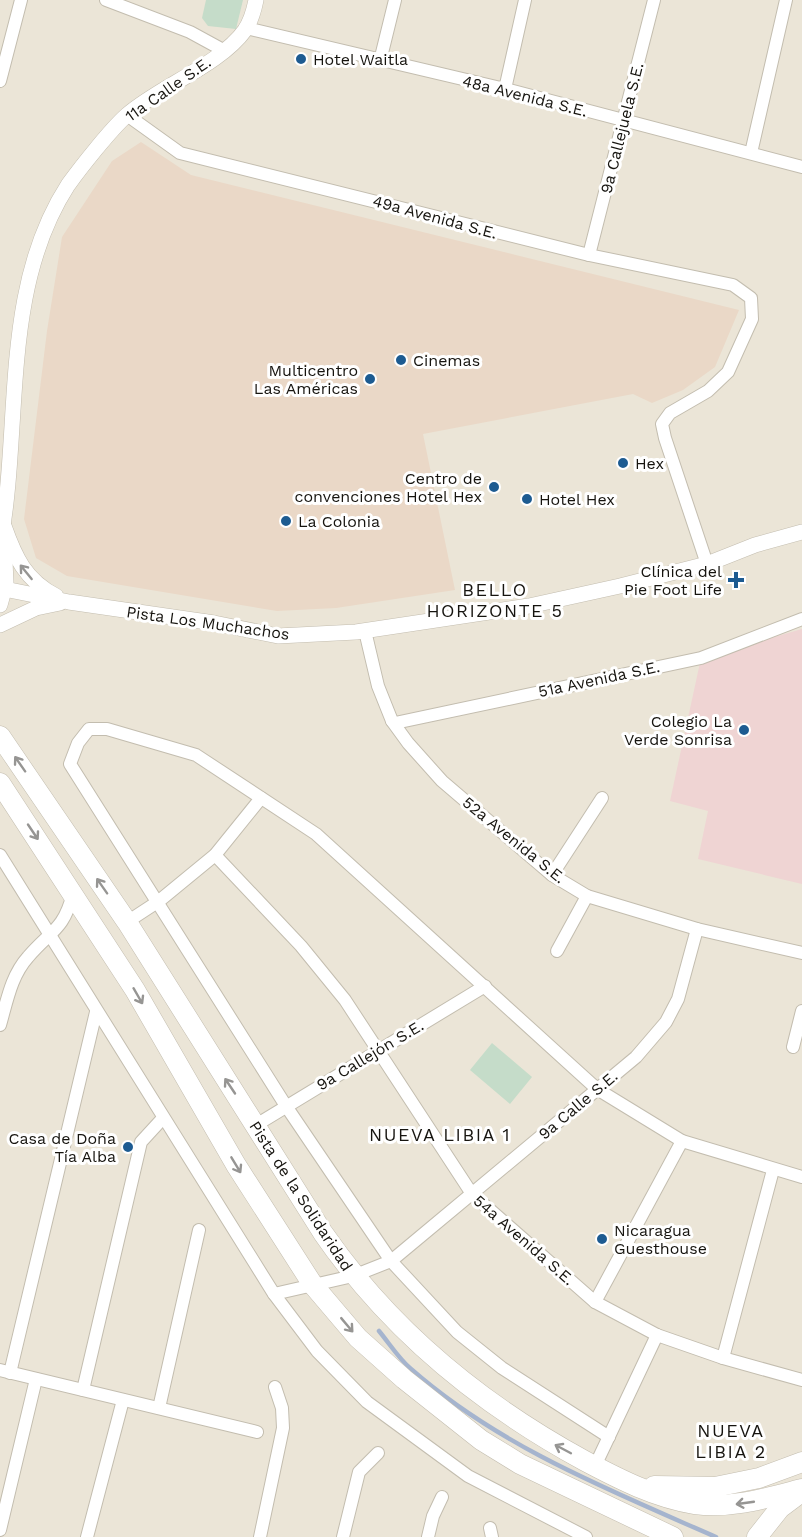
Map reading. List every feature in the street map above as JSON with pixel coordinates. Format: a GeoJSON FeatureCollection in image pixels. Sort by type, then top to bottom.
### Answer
{"type":"FeatureCollection","features":[{"type":"Feature","properties":{"kind":"main road","name":"Pista de la Solidaridad"},"geometry":{"type":"LineString","coordinates":[[0,736],[127,922],[189,1024],[353,1276],[400,1327],[460,1380],[538,1435],[633,1486],[682,1502],[707,1505],[754,1502],[802,1490]]}},
{"type":"Feature","properties":{"kind":"main road"},"geometry":{"type":"LineString","coordinates":[[0,783],[74,893],[135,990],[236,1165],[313,1285],[358,1338],[404,1379],[481,1440],[520,1464],[674,1537]]}},
{"type":"Feature","properties":{"kind":"main road"},"geometry":{"type":"LineString","coordinates":[[633,1486],[715,1487],[759,1478],[802,1462]]}},
{"type":"Feature","properties":{"kind":"main road"},"geometry":{"type":"LineString","coordinates":[[757,1537],[780,1508],[802,1490]]}},
{"type":"Feature","properties":{"kind":"main road"},"geometry":{"type":"LineString","coordinates":[[623,1511],[649,1537]]}},
{"type":"Feature","properties":{"kind":"street"},"geometry":{"type":"LineString","coordinates":[[0,81],[21,0]]}},
{"type":"Feature","properties":{"kind":"street"},"geometry":{"type":"LineString","coordinates":[[106,0],[190,32],[223,50]]}},
{"type":"Feature","properties":{"kind":"street","name":"11a Calle S.E."},"geometry":{"type":"LineString","coordinates":[[0,605],[3,588],[4,524],[21,312],[38,244],[68,185],[127,115],[223,50],[246,28],[256,0]]}},
{"type":"Feature","properties":{"kind":"street"},"geometry":{"type":"LineString","coordinates":[[380,61],[395,0]]}},
{"type":"Feature","properties":{"kind":"street"},"geometry":{"type":"LineString","coordinates":[[505,89],[525,0]]}},
{"type":"Feature","properties":{"kind":"street","name":"9a Callejuela S.E."},"geometry":{"type":"LineString","coordinates":[[589,255],[625,122],[654,0]]}},
{"type":"Feature","properties":{"kind":"street"},"geometry":{"type":"LineString","coordinates":[[751,153],[786,0]]}},
{"type":"Feature","properties":{"kind":"street","name":"48a Avenida S.E."},"geometry":{"type":"LineString","coordinates":[[246,28],[505,89],[802,167]]}},
{"type":"Feature","properties":{"kind":"street","name":"49a Avenida S.E."},"geometry":{"type":"LineString","coordinates":[[127,115],[180,153],[589,255],[733,285],[751,298],[752,319],[728,372],[708,391],[670,413],[662,424],[664,438],[707,564]]}},
{"type":"Feature","properties":{"kind":"street"},"geometry":{"type":"LineString","coordinates":[[4,524],[14,554],[24,572],[44,589],[69,602]]}},
{"type":"Feature","properties":{"kind":"street","name":"11a Calle S.E."},"geometry":{"type":"LineString","coordinates":[[0,544],[4,524]]}},
{"type":"Feature","properties":{"kind":"street","name":"Pista Los Muchachos"},"geometry":{"type":"LineString","coordinates":[[3,588],[69,602],[214,623],[278,636],[365,631],[529,606],[707,564],[755,545],[802,532]]}},
{"type":"Feature","properties":{"kind":"street"},"geometry":{"type":"LineString","coordinates":[[0,625],[36,608],[69,602]]}},
{"type":"Feature","properties":{"kind":"street","name":"51a Avenida S.E."},"geometry":{"type":"LineString","coordinates":[[392,721],[395,723],[701,658],[802,620]]}},
{"type":"Feature","properties":{"kind":"street","name":"52a Avenida S.E."},"geometry":{"type":"LineString","coordinates":[[365,631],[378,686],[392,721],[442,781],[552,875],[587,896],[698,929],[802,953]]}},
{"type":"Feature","properties":{"kind":"street"},"geometry":{"type":"LineString","coordinates":[[609,1437],[502,1368],[457,1332],[391,1261],[286,1106],[159,901],[70,764],[78,743],[89,729],[107,729],[196,755],[316,834],[597,1089],[682,1141],[772,1170],[802,1177]]}},
{"type":"Feature","properties":{"kind":"street"},"geometry":{"type":"LineString","coordinates":[[127,922],[159,901],[215,855],[261,798]]}},
{"type":"Feature","properties":{"kind":"street"},"geometry":{"type":"LineString","coordinates":[[552,875],[602,798]]}},
{"type":"Feature","properties":{"kind":"street"},"geometry":{"type":"LineString","coordinates":[[0,855],[274,1294],[316,1351],[367,1402],[468,1476],[584,1537]]}},
{"type":"Feature","properties":{"kind":"street","name":"54a Avenida S.E."},"geometry":{"type":"LineString","coordinates":[[215,855],[301,946],[345,1000],[471,1194],[595,1302],[657,1335],[723,1358],[802,1380]]}},
{"type":"Feature","properties":{"kind":"street"},"geometry":{"type":"LineString","coordinates":[[0,1025],[13,980],[28,956],[51,935],[67,915],[74,893]]}},
{"type":"Feature","properties":{"kind":"street"},"geometry":{"type":"LineString","coordinates":[[557,951],[587,896]]}},
{"type":"Feature","properties":{"kind":"street","name":"9a Calle S.E."},"geometry":{"type":"LineString","coordinates":[[274,1294],[353,1276],[391,1261],[636,1057],[666,1022],[678,999],[698,929]]}},
{"type":"Feature","properties":{"kind":"street","name":"9a Callejón S.E."},"geometry":{"type":"LineString","coordinates":[[256,1125],[485,986]]}},
{"type":"Feature","properties":{"kind":"street"},"geometry":{"type":"LineString","coordinates":[[793,1047],[802,1011]]}},
{"type":"Feature","properties":{"kind":"street"},"geometry":{"type":"LineString","coordinates":[[96,1012],[5,1372],[257,1432]]}},
{"type":"Feature","properties":{"kind":"street"},"geometry":{"type":"LineString","coordinates":[[83,1390],[141,1142],[163,1118]]}},
{"type":"Feature","properties":{"kind":"street"},"geometry":{"type":"LineString","coordinates":[[595,1302],[682,1141]]}},
{"type":"Feature","properties":{"kind":"street"},"geometry":{"type":"LineString","coordinates":[[723,1358],[772,1170]]}},
{"type":"Feature","properties":{"kind":"street"},"geometry":{"type":"LineString","coordinates":[[159,1408],[199,1230]]}},
{"type":"Feature","properties":{"kind":"street"},"geometry":{"type":"LineString","coordinates":[[595,1466],[657,1335]]}},
{"type":"Feature","properties":{"kind":"street"},"geometry":{"type":"LineString","coordinates":[[0,1530],[36,1379]]}},
{"type":"Feature","properties":{"kind":"street"},"geometry":{"type":"LineString","coordinates":[[260,1537],[283,1428],[282,1408],[275,1387]]}},
{"type":"Feature","properties":{"kind":"street"},"geometry":{"type":"LineString","coordinates":[[87,1537],[123,1400]]}},
{"type":"Feature","properties":{"kind":"street"},"geometry":{"type":"LineString","coordinates":[[343,1537],[359,1472],[378,1453]]}},
{"type":"Feature","properties":{"kind":"street"},"geometry":{"type":"LineString","coordinates":[[428,1537],[433,1516],[442,1497]]}},
{"type":"Feature","properties":{"kind":"shaded area","name":"Multicentro Las Américas"},"geometry":{"type":"Polygon","coordinates":[[[141,142],[191,175],[739,310],[715,367],[683,390],[652,403],[633,394],[423,434],[455,590],[336,608],[277,611],[67,576],[36,558],[24,519],[47,331],[62,237],[112,161],[141,142]]]}},
{"type":"Feature","properties":{"kind":"shaded area","name":"Colegio La Verde Sonrisa"},"geometry":{"type":"Polygon","coordinates":[[[802,629],[802,884],[698,859],[708,811],[670,801],[701,658],[802,629]]]}},
{"type":"Feature","properties":{"kind":"green space"},"geometry":{"type":"Polygon","coordinates":[[[206,0],[243,0],[236,29],[208,26],[202,18],[206,0]]]}},
{"type":"Feature","properties":{"kind":"green space"},"geometry":{"type":"Polygon","coordinates":[[[492,1043],[532,1077],[510,1104],[470,1070],[492,1043]]]}},
{"type":"Feature","properties":{"kind":"waterway"},"geometry":{"type":"LineString","coordinates":[[379,1331],[411,1369],[481,1422],[557,1465],[716,1537]]}},
{"type":"Feature","properties":{"kind":"place","name":"Hotel Waitla"},"geometry":{"type":"Point","coordinates":[301,59]}},
{"type":"Feature","properties":{"kind":"place","name":"Cinemas"},"geometry":{"type":"Point","coordinates":[401,360]}},
{"type":"Feature","properties":{"kind":"place","name":"Multicentro Las Américas"},"geometry":{"type":"Point","coordinates":[370,379]}},
{"type":"Feature","properties":{"kind":"place","name":"Hex"},"geometry":{"type":"Point","coordinates":[623,463]}},
{"type":"Feature","properties":{"kind":"place","name":"Centro de convenciones Hotel Hex"},"geometry":{"type":"Point","coordinates":[494,487]}},
{"type":"Feature","properties":{"kind":"place","name":"Hotel Hex"},"geometry":{"type":"Point","coordinates":[527,499]}},
{"type":"Feature","properties":{"kind":"place","name":"La Colonia"},"geometry":{"type":"Point","coordinates":[286,521]}},
{"type":"Feature","properties":{"kind":"place","name":"Clínica del Pie Foot Life"},"geometry":{"type":"Point","coordinates":[736,580]}},
{"type":"Feature","properties":{"kind":"place","name":"Colegio La Verde Sonrisa"},"geometry":{"type":"Point","coordinates":[744,730]}},
{"type":"Feature","properties":{"kind":"place","name":"Casa de Doña Tía Alba"},"geometry":{"type":"Point","coordinates":[128,1147]}},
{"type":"Feature","properties":{"kind":"place","name":"Nicaragua Guesthouse"},"geometry":{"type":"Point","coordinates":[602,1239]}},
{"type":"Feature","properties":{"kind":"district","name":"BELLO HORIZONTE 5"},"geometry":{"type":"Point","coordinates":[495,599]}},
{"type":"Feature","properties":{"kind":"district","name":"NUEVA LIBIA 1"},"geometry":{"type":"Point","coordinates":[440,1134]}},
{"type":"Feature","properties":{"kind":"district","name":"NUEVA LIBIA 2"},"geometry":{"type":"Point","coordinates":[731,1440]}}]}
